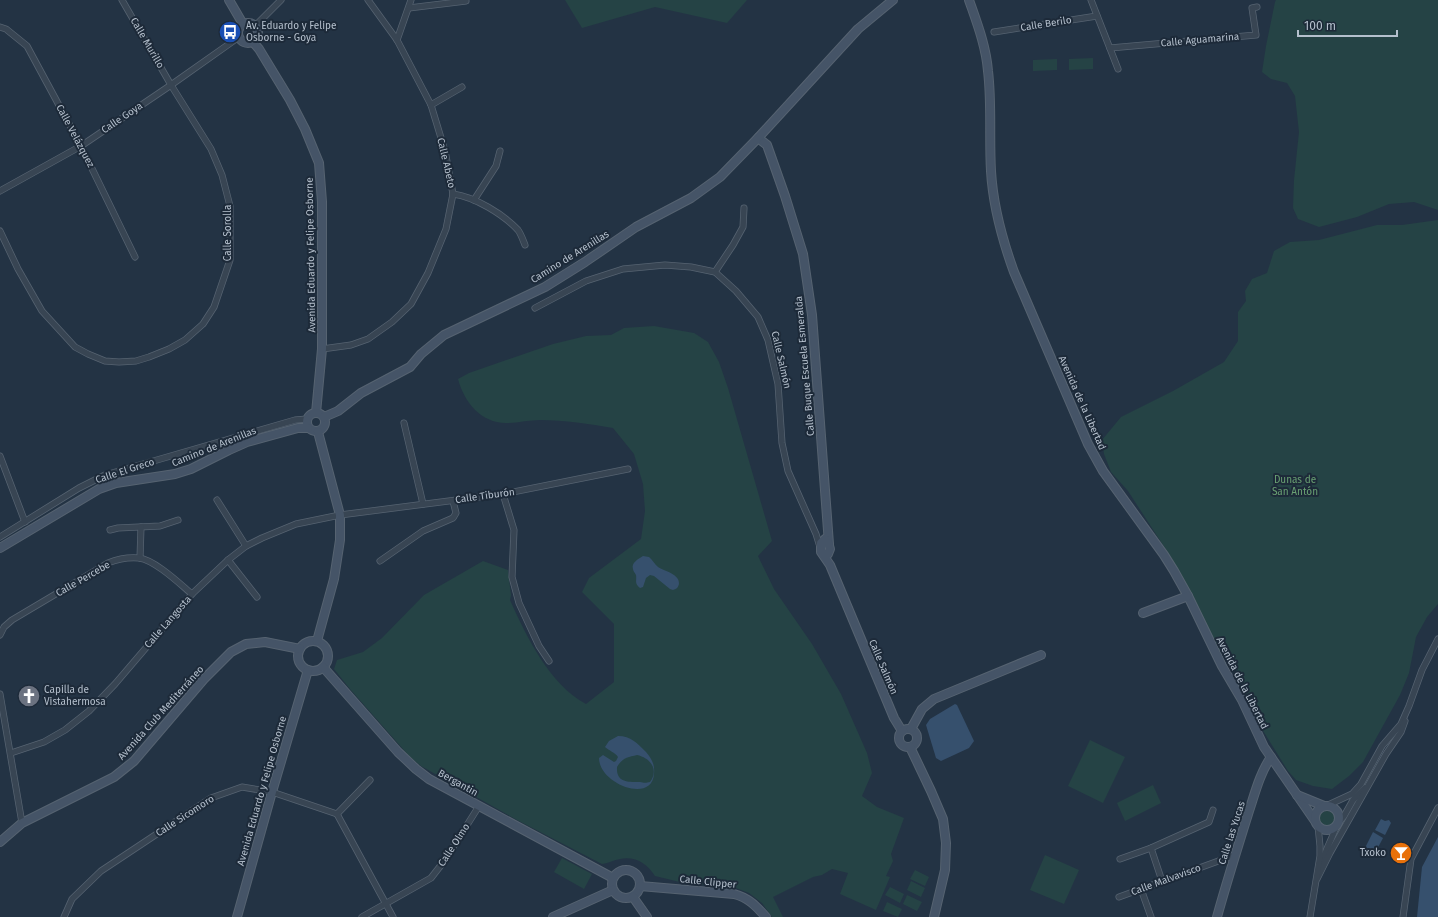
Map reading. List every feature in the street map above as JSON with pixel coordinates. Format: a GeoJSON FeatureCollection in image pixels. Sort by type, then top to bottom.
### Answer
{"type":"FeatureCollection","features":[{"type":"Feature","properties":{"kind":"street","name":"Calle Murillo"},"geometry":{"type":"LineString","coordinates":[[122,0],[171,85]]}},
{"type":"Feature","properties":{"kind":"street"},"geometry":{"type":"LineString","coordinates":[[229,0],[243,24]]}},
{"type":"Feature","properties":{"kind":"street"},"geometry":{"type":"LineString","coordinates":[[255,26],[281,0]]}},
{"type":"Feature","properties":{"kind":"street","name":"Calle Abeto"},"geometry":{"type":"LineString","coordinates":[[322,349],[352,345],[368,339],[392,322],[411,304],[428,273],[446,229],[453,194],[445,151],[431,105],[397,40],[368,0]]}},
{"type":"Feature","properties":{"kind":"street"},"geometry":{"type":"LineString","coordinates":[[397,40],[411,0]]}},
{"type":"Feature","properties":{"kind":"street","name":"Camino de Arenillas"},"geometry":{"type":"LineString","coordinates":[[324,417],[338,411],[361,393],[410,367],[421,354],[444,336],[545,287],[585,262],[636,226],[691,198],[720,177],[758,138],[858,28],[893,0]]}},
{"type":"Feature","properties":{"kind":"street","name":"Avenida de la Libertad"},"geometry":{"type":"LineString","coordinates":[[969,0],[984,46],[988,70],[991,172],[996,212],[1014,272],[1088,444],[1103,471],[1164,555],[1188,596],[1264,746],[1316,824]]}},
{"type":"Feature","properties":{"kind":"street"},"geometry":{"type":"LineString","coordinates":[[1091,0],[1118,69]]}},
{"type":"Feature","properties":{"kind":"street"},"geometry":{"type":"LineString","coordinates":[[409,8],[466,1]]}},
{"type":"Feature","properties":{"kind":"street","name":"Calle Aguamarina"},"geometry":{"type":"LineString","coordinates":[[1110,48],[1256,35],[1252,8],[1257,7]]}},
{"type":"Feature","properties":{"kind":"street","name":"Calle Berilo"},"geometry":{"type":"LineString","coordinates":[[994,32],[1097,16]]}},
{"type":"Feature","properties":{"kind":"street"},"geometry":{"type":"LineString","coordinates":[[249,23],[255,26],[258,34],[253,42],[243,42],[239,37],[239,28],[243,24],[249,23]]}},
{"type":"Feature","properties":{"kind":"street","name":"Calle Velázquez"},"geometry":{"type":"LineString","coordinates":[[0,27],[6,29],[27,46],[81,146],[135,257]]}},
{"type":"Feature","properties":{"kind":"street","name":"Calle Goya"},"geometry":{"type":"LineString","coordinates":[[0,191],[81,146],[239,37]]}},
{"type":"Feature","properties":{"kind":"street","name":"Avenida Eduardo y Felipe Osborne"},"geometry":{"type":"LineString","coordinates":[[253,42],[259,49],[290,100],[305,128],[319,163],[322,202],[322,349],[316,413]]}},
{"type":"Feature","properties":{"kind":"street","name":"Calle Sorolla"},"geometry":{"type":"LineString","coordinates":[[0,231],[18,269],[42,311],[75,347],[105,361],[136,361],[149,357],[185,340],[203,324],[214,307],[230,260],[230,206],[222,175],[211,149],[171,85]]}},
{"type":"Feature","properties":{"kind":"street"},"geometry":{"type":"LineString","coordinates":[[431,105],[462,87]]}},
{"type":"Feature","properties":{"kind":"street","name":"Calle Buque Escuela Esmeralda"},"geometry":{"type":"LineString","coordinates":[[758,138],[767,145],[785,196],[802,254],[812,315],[828,530],[825,546],[830,566]]}},
{"type":"Feature","properties":{"kind":"street"},"geometry":{"type":"LineString","coordinates":[[474,200],[496,166],[500,151]]}},
{"type":"Feature","properties":{"kind":"street"},"geometry":{"type":"LineString","coordinates":[[453,194],[463,195],[484,204],[519,231],[525,245]]}},
{"type":"Feature","properties":{"kind":"street"},"geometry":{"type":"LineString","coordinates":[[535,308],[586,280],[623,269],[665,265],[690,267],[715,272],[743,227],[744,208]]}},
{"type":"Feature","properties":{"kind":"street","name":"Calle Salmón"},"geometry":{"type":"LineString","coordinates":[[715,272],[736,291],[758,317],[768,340],[778,384],[782,443],[788,471],[816,534],[825,546]]}},
{"type":"Feature","properties":{"kind":"street"},"geometry":{"type":"LineString","coordinates":[[316,413],[324,417],[325,426],[322,430],[318,432],[312,431],[308,423],[309,416],[316,413]]}},
{"type":"Feature","properties":{"kind":"street","name":"Calle El Greco"},"geometry":{"type":"LineString","coordinates":[[0,537],[79,488],[105,475],[295,420],[308,423]]}},
{"type":"Feature","properties":{"kind":"street","name":"Camino de Arenillas"},"geometry":{"type":"LineString","coordinates":[[0,548],[99,489],[116,483],[175,474],[191,469],[247,442],[298,428],[308,423]]}},
{"type":"Feature","properties":{"kind":"street"},"geometry":{"type":"LineString","coordinates":[[404,423],[423,504]]}},
{"type":"Feature","properties":{"kind":"street"},"geometry":{"type":"LineString","coordinates":[[317,641],[334,579],[340,540],[340,515],[318,432]]}},
{"type":"Feature","properties":{"kind":"street"},"geometry":{"type":"LineString","coordinates":[[0,456],[26,522]]}},
{"type":"Feature","properties":{"kind":"street","name":"Calle Tiburón"},"geometry":{"type":"LineString","coordinates":[[340,515],[503,494],[628,469]]}},
{"type":"Feature","properties":{"kind":"street"},"geometry":{"type":"LineString","coordinates":[[503,494],[514,530],[512,577],[519,603],[538,646],[549,661]]}},
{"type":"Feature","properties":{"kind":"street"},"geometry":{"type":"LineString","coordinates":[[217,500],[246,546]]}},
{"type":"Feature","properties":{"kind":"street"},"geometry":{"type":"LineString","coordinates":[[380,561],[423,530],[453,518],[456,514],[453,501]]}},
{"type":"Feature","properties":{"kind":"street","name":"Calle Langosta"},"geometry":{"type":"LineString","coordinates":[[11,753],[44,742],[65,730],[89,711],[192,594],[228,560],[246,546],[296,524],[340,515]]}},
{"type":"Feature","properties":{"kind":"street"},"geometry":{"type":"LineString","coordinates":[[110,530],[118,528],[160,526],[178,520]]}},
{"type":"Feature","properties":{"kind":"street"},"geometry":{"type":"LineString","coordinates":[[140,558],[141,527]]}},
{"type":"Feature","properties":{"kind":"street"},"geometry":{"type":"LineString","coordinates":[[816,534],[825,546]]}},
{"type":"Feature","properties":{"kind":"street","name":"Calle Percebe"},"geometry":{"type":"LineString","coordinates":[[0,635],[4,628],[12,620],[108,563],[121,558],[140,558],[150,563],[165,572],[192,594]]}},
{"type":"Feature","properties":{"kind":"street"},"geometry":{"type":"LineString","coordinates":[[228,560],[257,597]]}},
{"type":"Feature","properties":{"kind":"street","name":"Calle Salmón"},"geometry":{"type":"LineString","coordinates":[[830,566],[894,718],[902,731]]}},
{"type":"Feature","properties":{"kind":"street"},"geometry":{"type":"LineString","coordinates":[[1143,613],[1188,596]]}},
{"type":"Feature","properties":{"kind":"street"},"geometry":{"type":"LineString","coordinates":[[1310,917],[1317,879],[1320,846],[1316,824],[1316,812],[1325,806],[1352,794],[1357,789],[1382,746],[1401,724],[1422,670],[1438,639]]}},
{"type":"Feature","properties":{"kind":"street"},"geometry":{"type":"LineString","coordinates":[[317,641],[323,644],[327,649],[327,662],[323,667],[313,671],[303,668],[298,659],[300,649],[307,642],[317,641]]}},
{"type":"Feature","properties":{"kind":"street","name":"Avenida Club Mediterráneo"},"geometry":{"type":"LineString","coordinates":[[0,842],[22,823],[114,777],[134,761],[204,679],[231,652],[246,644],[266,642],[300,649]]}},
{"type":"Feature","properties":{"kind":"street"},"geometry":{"type":"LineString","coordinates":[[911,729],[922,709],[934,699],[1041,655]]}},
{"type":"Feature","properties":{"kind":"street","name":"Bergantin"},"geometry":{"type":"LineString","coordinates":[[323,667],[398,752],[429,779],[613,878]]}},
{"type":"Feature","properties":{"kind":"street","name":"Avenida Eduardo y Felipe Osborne"},"geometry":{"type":"LineString","coordinates":[[237,917],[308,670]]}},
{"type":"Feature","properties":{"kind":"street"},"geometry":{"type":"LineString","coordinates":[[0,694],[22,823]]}},
{"type":"Feature","properties":{"kind":"street"},"geometry":{"type":"LineString","coordinates":[[1317,879],[1330,853],[1400,732],[1406,720],[1409,706]]}},
{"type":"Feature","properties":{"kind":"street"},"geometry":{"type":"LineString","coordinates":[[908,728],[911,729],[916,733],[917,740],[914,746],[904,747],[898,736],[902,731],[908,728]]}},
{"type":"Feature","properties":{"kind":"street"},"geometry":{"type":"LineString","coordinates":[[910,747],[932,791],[943,819],[946,843],[945,870],[934,917]]}},
{"type":"Feature","properties":{"kind":"street","name":"Calle las Yucas"},"geometry":{"type":"LineString","coordinates":[[1217,917],[1235,855],[1262,774],[1271,757]]}},
{"type":"Feature","properties":{"kind":"street"},"geometry":{"type":"LineString","coordinates":[[370,780],[336,814],[393,917]]}},
{"type":"Feature","properties":{"kind":"street"},"geometry":{"type":"LineString","coordinates":[[1316,824],[1325,830],[1329,830],[1337,825],[1353,800],[1372,780]]}},
{"type":"Feature","properties":{"kind":"street","name":"Calle Sicomoro"},"geometry":{"type":"LineString","coordinates":[[64,917],[72,899],[100,871],[211,798],[242,786],[272,792],[336,814]]}},
{"type":"Feature","properties":{"kind":"street"},"geometry":{"type":"LineString","coordinates":[[1297,794],[1335,809],[1339,818],[1333,835],[1324,851],[1322,869]]}},
{"type":"Feature","properties":{"kind":"street","name":"Calle Olmo"},"geometry":{"type":"LineString","coordinates":[[362,917],[430,878],[445,860],[479,806]]}},
{"type":"Feature","properties":{"kind":"street"},"geometry":{"type":"LineString","coordinates":[[1403,917],[1411,859],[1438,808]]}},
{"type":"Feature","properties":{"kind":"street"},"geometry":{"type":"LineString","coordinates":[[1120,859],[1151,848],[1209,822],[1213,810]]}},
{"type":"Feature","properties":{"kind":"street"},"geometry":{"type":"LineString","coordinates":[[1151,848],[1162,881]]}},
{"type":"Feature","properties":{"kind":"street","name":"Calle Malvavisco"},"geometry":{"type":"LineString","coordinates":[[1119,897],[1235,855]]}},
{"type":"Feature","properties":{"kind":"street"},"geometry":{"type":"LineString","coordinates":[[623,870],[632,872],[638,878],[640,886],[639,890],[633,897],[624,898],[615,894],[612,886],[613,878],[623,870]]}},
{"type":"Feature","properties":{"kind":"street","name":"Calle Clipper"},"geometry":{"type":"LineString","coordinates":[[640,886],[738,895],[754,903],[766,917]]}},
{"type":"Feature","properties":{"kind":"street"},"geometry":{"type":"LineString","coordinates":[[1141,889],[1151,917]]}},
{"type":"Feature","properties":{"kind":"street"},"geometry":{"type":"LineString","coordinates":[[553,917],[613,890]]}},
{"type":"Feature","properties":{"kind":"street"},"geometry":{"type":"LineString","coordinates":[[633,897],[647,917]]}},
{"type":"Feature","properties":{"kind":"green space"},"geometry":{"type":"Polygon","coordinates":[[[565,0],[747,0],[727,23],[655,7],[582,28],[565,0]]]}},
{"type":"Feature","properties":{"kind":"green space"},"geometry":{"type":"Polygon","coordinates":[[[1276,0],[1438,0],[1438,210],[1414,202],[1389,204],[1357,217],[1319,227],[1298,219],[1293,208],[1294,180],[1299,132],[1295,96],[1287,83],[1271,79],[1262,72],[1276,0]]]}},
{"type":"Feature","properties":{"kind":"green space"},"geometry":{"type":"Polygon","coordinates":[[[1093,58],[1093,69],[1069,70],[1069,59],[1093,58]]]}},
{"type":"Feature","properties":{"kind":"green space"},"geometry":{"type":"Polygon","coordinates":[[[1057,59],[1057,70],[1033,71],[1033,60],[1057,59]]]}},
{"type":"Feature","properties":{"kind":"green space","name":"Dunas de San Antón"},"geometry":{"type":"Polygon","coordinates":[[[1438,220],[1438,604],[1427,617],[1416,637],[1409,673],[1400,695],[1363,762],[1349,776],[1332,789],[1313,786],[1296,780],[1288,771],[1262,729],[1248,699],[1226,659],[1217,649],[1172,559],[1128,491],[1111,472],[1104,454],[1102,440],[1121,417],[1173,391],[1224,362],[1238,341],[1238,312],[1246,301],[1245,291],[1252,279],[1267,273],[1274,251],[1290,242],[1319,240],[1377,225],[1402,225],[1438,220]]]}},
{"type":"Feature","properties":{"kind":"green space"},"geometry":{"type":"Polygon","coordinates":[[[654,326],[694,333],[708,342],[719,362],[728,388],[772,541],[758,556],[774,589],[812,644],[841,694],[867,753],[872,773],[862,796],[877,807],[904,818],[891,854],[893,861],[886,876],[890,877],[876,910],[840,894],[848,873],[832,869],[773,897],[783,917],[772,917],[762,903],[749,893],[736,888],[684,883],[655,876],[645,865],[636,860],[626,858],[602,864],[517,820],[421,766],[410,757],[334,669],[337,660],[363,652],[382,638],[424,595],[483,561],[508,570],[511,595],[510,600],[516,614],[540,658],[561,685],[573,696],[586,704],[614,682],[614,624],[582,592],[589,578],[641,539],[645,511],[643,484],[634,454],[613,428],[559,421],[536,420],[506,423],[489,419],[481,415],[469,403],[458,379],[469,373],[553,344],[586,336],[611,335],[624,328],[654,326]]]}},
{"type":"Feature","properties":{"kind":"green space"},"geometry":{"type":"Polygon","coordinates":[[[1090,740],[1125,757],[1103,803],[1068,786],[1090,740]]]}},
{"type":"Feature","properties":{"kind":"green space"},"geometry":{"type":"Polygon","coordinates":[[[1153,785],[1161,803],[1125,821],[1117,803],[1153,785]]]}},
{"type":"Feature","properties":{"kind":"green space"},"geometry":{"type":"Polygon","coordinates":[[[1327,811],[1334,816],[1335,819],[1330,826],[1327,827],[1320,822],[1319,819],[1324,812],[1327,811]]]}},
{"type":"Feature","properties":{"kind":"green space"},"geometry":{"type":"Polygon","coordinates":[[[1045,855],[1079,870],[1064,904],[1030,890],[1045,855]]]}},
{"type":"Feature","properties":{"kind":"green space"},"geometry":{"type":"Polygon","coordinates":[[[562,858],[592,874],[584,889],[554,872],[562,858]]]}},
{"type":"Feature","properties":{"kind":"green space"},"geometry":{"type":"Polygon","coordinates":[[[915,870],[929,877],[925,886],[910,879],[915,870]]]}},
{"type":"Feature","properties":{"kind":"green space"},"geometry":{"type":"Polygon","coordinates":[[[911,881],[925,888],[921,897],[907,890],[911,881]]]}},
{"type":"Feature","properties":{"kind":"green space"},"geometry":{"type":"Polygon","coordinates":[[[890,887],[904,894],[900,903],[885,895],[890,887]]]}},
{"type":"Feature","properties":{"kind":"green space"},"geometry":{"type":"Polygon","coordinates":[[[907,895],[922,902],[917,911],[903,904],[907,895]]]}},
{"type":"Feature","properties":{"kind":"green space"},"geometry":{"type":"Polygon","coordinates":[[[887,902],[902,909],[898,917],[883,911],[887,902]]]}},
{"type":"Feature","properties":{"kind":"water"},"geometry":{"type":"Polygon","coordinates":[[[643,556],[649,557],[658,567],[671,573],[677,578],[679,584],[676,589],[670,589],[654,576],[650,575],[646,578],[643,587],[640,588],[638,586],[636,583],[636,575],[633,570],[633,565],[635,561],[643,556]]]}},
{"type":"Feature","properties":{"kind":"water"},"geometry":{"type":"Polygon","coordinates":[[[955,704],[957,705],[974,741],[969,748],[941,761],[936,758],[926,725],[930,719],[955,704]]]}},
{"type":"Feature","properties":{"kind":"water"},"geometry":{"type":"Polygon","coordinates":[[[618,736],[623,736],[634,741],[646,752],[653,762],[654,774],[651,783],[645,788],[636,789],[626,787],[607,776],[601,767],[599,758],[603,755],[614,762],[618,757],[605,747],[609,741],[618,736]]]}},
{"type":"Feature","properties":{"kind":"water"},"geometry":{"type":"Polygon","coordinates":[[[1381,819],[1385,821],[1389,820],[1391,823],[1385,835],[1375,830],[1381,819]]]}},
{"type":"Feature","properties":{"kind":"water"},"geometry":{"type":"Polygon","coordinates":[[[1373,832],[1383,838],[1374,855],[1364,850],[1373,832]]]}},
{"type":"Feature","properties":{"kind":"water"},"geometry":{"type":"Polygon","coordinates":[[[1438,837],[1438,917],[1417,917],[1422,867],[1438,837]]]}},
{"type":"Feature","properties":{"kind":"place","name":"Av. Eduardo y Felipe Osborne - Goya"},"geometry":{"type":"Point","coordinates":[230,32]}},
{"type":"Feature","properties":{"kind":"place","name":"Capilla de Vistahermosa"},"geometry":{"type":"Point","coordinates":[29,696]}},
{"type":"Feature","properties":{"kind":"place","name":"Txoko"},"geometry":{"type":"Point","coordinates":[1401,853]}}]}
